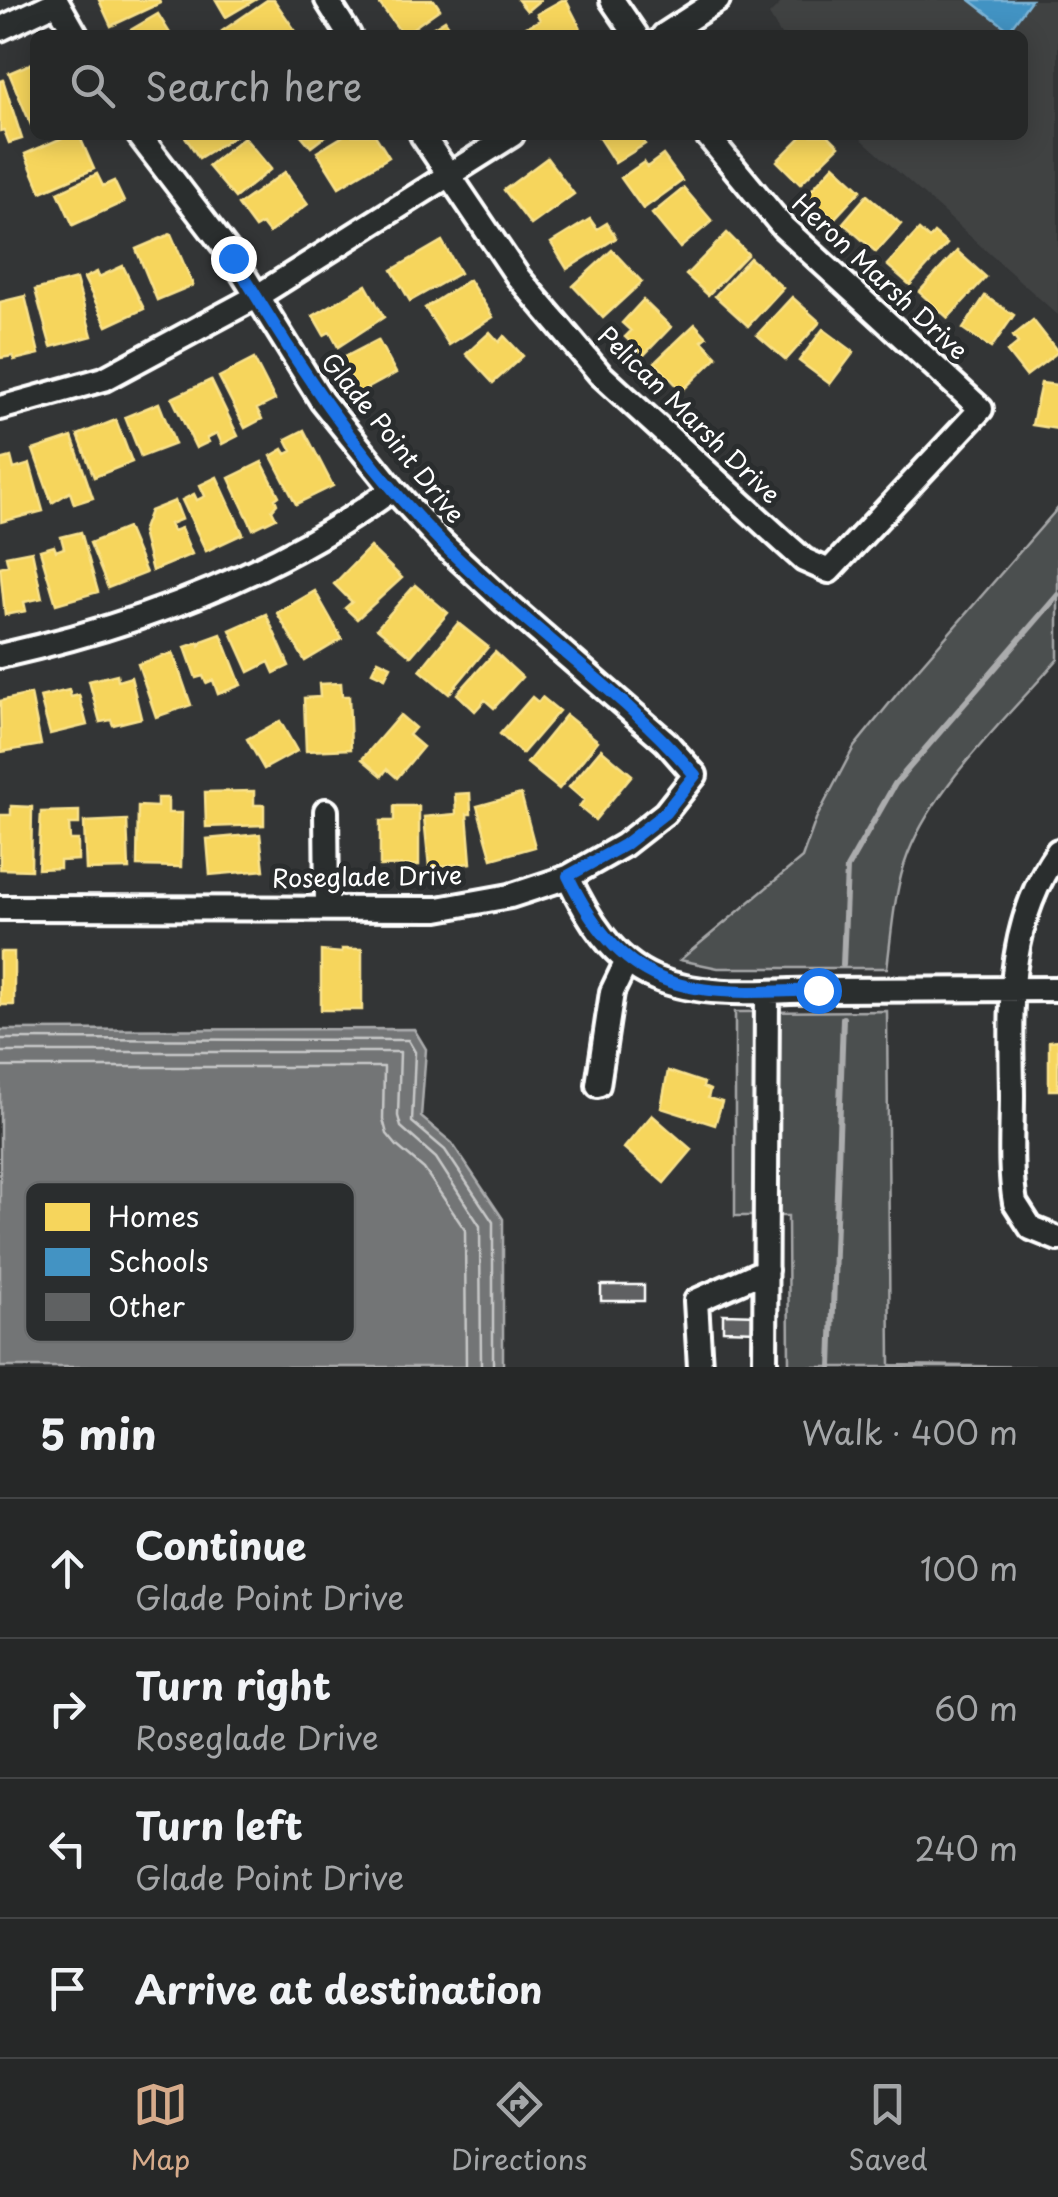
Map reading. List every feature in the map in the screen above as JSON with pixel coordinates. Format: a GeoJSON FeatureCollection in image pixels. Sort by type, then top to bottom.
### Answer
{"type":"FeatureCollection","features":[{"type":"Feature","properties":{"kind":"street"},"geometry":{"type":"LineString","coordinates":[[326,0],[346,30]]}},
{"type":"Feature","properties":{"kind":"street"},"geometry":{"type":"LineString","coordinates":[[612,0],[633,30]]}},
{"type":"Feature","properties":{"kind":"street"},"geometry":{"type":"LineString","coordinates":[[672,30],[718,0]]}},
{"type":"Feature","properties":{"kind":"street"},"geometry":{"type":"LineString","coordinates":[[0,28],[57,1],[73,30]]}},
{"type":"Feature","properties":{"kind":"street","name":"Glade Point Drive"},"geometry":{"type":"LineString","coordinates":[[142,140],[233,258],[322,402],[393,490],[442,543],[666,742],[695,775]]}},
{"type":"Feature","properties":{"kind":"street","name":"Pelican Marsh Drive"},"geometry":{"type":"LineString","coordinates":[[426,140],[518,277],[600,374],[804,560],[829,571]]}},
{"type":"Feature","properties":{"kind":"street"},"geometry":{"type":"LineString","coordinates":[[0,408],[104,379],[256,297],[504,140]]}},
{"type":"Feature","properties":{"kind":"street","name":"Heron Marsh Drive"},"geometry":{"type":"LineString","coordinates":[[711,140],[783,227],[981,409],[829,571]]}},
{"type":"Feature","properties":{"kind":"street"},"geometry":{"type":"LineString","coordinates":[[0,656],[116,626],[194,598],[283,558],[393,490]]}},
{"type":"Feature","properties":{"kind":"street","name":"Roseglade Drive"},"geometry":{"type":"LineString","coordinates":[[0,908],[438,908],[510,896],[568,876],[624,845],[665,813],[695,775]]}},
{"type":"Feature","properties":{"kind":"street"},"geometry":{"type":"LineString","coordinates":[[326,811],[326,908]]}},
{"type":"Feature","properties":{"kind":"street"},"geometry":{"type":"LineString","coordinates":[[1058,851],[1039,880],[1024,916],[1014,956],[1012,989],[1012,1187],[1021,1216],[1031,1228],[1058,1239]]}},
{"type":"Feature","properties":{"kind":"street"},"geometry":{"type":"LineString","coordinates":[[568,876],[598,931],[627,961],[655,978],[696,989],[1058,989]]}},
{"type":"Feature","properties":{"kind":"street"},"geometry":{"type":"LineString","coordinates":[[598,1085],[612,992],[627,961]]}},
{"type":"Feature","properties":{"kind":"street"},"geometry":{"type":"LineString","coordinates":[[765,1367],[768,992]]}},
{"type":"Feature","properties":{"kind":"street"},"geometry":{"type":"LineString","coordinates":[[700,1367],[696,1301],[766,1270]]}},
{"type":"Feature","properties":{"kind":"shaded area"},"geometry":{"type":"Polygon","coordinates":[[[784,0],[1058,0],[1058,315],[863,140],[1028,140],[1028,30],[778,30],[769,15],[784,0]]]}},
{"type":"Feature","properties":{"kind":"shaded area"},"geometry":{"type":"Polygon","coordinates":[[[1058,508],[1058,659],[955,776],[920,828],[900,882],[887,968],[718,968],[680,960],[802,858],[816,819],[854,747],[1058,508]]]}},
{"type":"Feature","properties":{"kind":"shaded area"},"geometry":{"type":"Polygon","coordinates":[[[887,1011],[890,1365],[1058,1367],[789,1367],[788,1216],[735,1216],[735,1012],[887,1011]]]}},
{"type":"Feature","properties":{"kind":"water"},"geometry":{"type":"Polygon","coordinates":[[[414,1029],[426,1049],[421,1117],[452,1143],[503,1219],[503,1367],[0,1367],[0,1030],[414,1029]]]}},
{"type":"Feature","properties":{"kind":"building: Homes"},"geometry":{"type":"Polygon","coordinates":[[[99,0],[159,0],[160,3],[111,26],[99,0]]]}},
{"type":"Feature","properties":{"kind":"building: Homes"},"geometry":{"type":"Polygon","coordinates":[[[216,0],[255,0],[226,17],[216,0]]]}},
{"type":"Feature","properties":{"kind":"building: Homes"},"geometry":{"type":"Polygon","coordinates":[[[267,0],[274,0],[295,30],[223,30],[267,0]]]}},
{"type":"Feature","properties":{"kind":"building: Homes"},"geometry":{"type":"Polygon","coordinates":[[[434,0],[440,9],[410,30],[399,30],[379,3],[434,0]]]}},
{"type":"Feature","properties":{"kind":"building: Homes"},"geometry":{"type":"Polygon","coordinates":[[[518,0],[540,0],[527,11],[518,0]]]}},
{"type":"Feature","properties":{"kind":"building: Homes"},"geometry":{"type":"Polygon","coordinates":[[[566,0],[581,30],[520,30],[540,20],[537,14],[566,0]]]}},
{"type":"Feature","properties":{"kind":"building: Homes"},"geometry":{"type":"Polygon","coordinates":[[[158,14],[168,30],[131,30],[158,14]]]}},
{"type":"Feature","properties":{"kind":"building: Homes"},"geometry":{"type":"Polygon","coordinates":[[[445,20],[452,30],[429,30],[445,20]]]}},
{"type":"Feature","properties":{"kind":"building: Homes"},"geometry":{"type":"Polygon","coordinates":[[[30,64],[30,123],[9,73],[30,64]]]}},
{"type":"Feature","properties":{"kind":"building: Homes"},"geometry":{"type":"Polygon","coordinates":[[[3,80],[22,139],[9,143],[4,130],[0,131],[3,80]]]}},
{"type":"Feature","properties":{"kind":"building: Homes"},"geometry":{"type":"Polygon","coordinates":[[[57,140],[81,140],[94,169],[41,192],[25,154],[57,140]]]}},
{"type":"Feature","properties":{"kind":"building: Homes"},"geometry":{"type":"Polygon","coordinates":[[[187,140],[228,140],[199,158],[187,140]]]}},
{"type":"Feature","properties":{"kind":"building: Homes"},"geometry":{"type":"Polygon","coordinates":[[[240,140],[247,140],[271,169],[235,198],[208,166],[240,140]]]}},
{"type":"Feature","properties":{"kind":"building: Homes"},"geometry":{"type":"Polygon","coordinates":[[[337,140],[378,140],[389,157],[339,187],[317,152],[337,140]]]}},
{"type":"Feature","properties":{"kind":"building: Homes"},"geometry":{"type":"Polygon","coordinates":[[[600,140],[643,140],[645,144],[615,163],[600,140]]]}},
{"type":"Feature","properties":{"kind":"building: Homes"},"geometry":{"type":"Polygon","coordinates":[[[798,140],[833,140],[839,146],[800,184],[777,161],[798,140]]]}},
{"type":"Feature","properties":{"kind":"building: Homes"},"geometry":{"type":"Polygon","coordinates":[[[663,155],[682,181],[643,209],[621,178],[663,155]]]}},
{"type":"Feature","properties":{"kind":"building: Homes"},"geometry":{"type":"Polygon","coordinates":[[[547,158],[574,194],[531,225],[504,190],[547,158]]]}},
{"type":"Feature","properties":{"kind":"building: Homes"},"geometry":{"type":"Polygon","coordinates":[[[834,165],[861,190],[834,219],[807,195],[834,165]]]}},
{"type":"Feature","properties":{"kind":"building: Homes"},"geometry":{"type":"Polygon","coordinates":[[[285,172],[308,204],[269,233],[262,224],[255,228],[238,205],[285,172]]]}},
{"type":"Feature","properties":{"kind":"building: Homes"},"geometry":{"type":"Polygon","coordinates":[[[97,174],[103,186],[114,181],[124,202],[73,225],[58,192],[97,174]]]}},
{"type":"Feature","properties":{"kind":"building: Homes"},"geometry":{"type":"Polygon","coordinates":[[[684,188],[712,221],[680,248],[652,214],[684,188]]]}},
{"type":"Feature","properties":{"kind":"building: Homes"},"geometry":{"type":"Polygon","coordinates":[[[867,195],[901,224],[876,252],[843,223],[867,195]]]}},
{"type":"Feature","properties":{"kind":"building: Homes"},"geometry":{"type":"Polygon","coordinates":[[[590,219],[597,229],[607,223],[616,238],[567,269],[551,243],[590,219]]]}},
{"type":"Feature","properties":{"kind":"building: Homes"},"geometry":{"type":"Polygon","coordinates":[[[919,230],[929,239],[934,233],[947,244],[910,285],[887,265],[919,230]]]}},
{"type":"Feature","properties":{"kind":"building: Homes"},"geometry":{"type":"Polygon","coordinates":[[[727,233],[748,254],[708,295],[686,275],[727,233]]]}},
{"type":"Feature","properties":{"kind":"building: Homes"},"geometry":{"type":"Polygon","coordinates":[[[171,234],[193,285],[157,300],[136,249],[171,234]]]}},
{"type":"Feature","properties":{"kind":"building: Homes"},"geometry":{"type":"Polygon","coordinates":[[[442,241],[460,273],[410,301],[392,270],[442,241]]]}},
{"type":"Feature","properties":{"kind":"building: Homes"},"geometry":{"type":"Polygon","coordinates":[[[612,250],[642,282],[603,318],[573,286],[612,250]]]}},
{"type":"Feature","properties":{"kind":"building: Homes"},"geometry":{"type":"Polygon","coordinates":[[[957,251],[986,277],[948,318],[919,292],[957,251]]]}},
{"type":"Feature","properties":{"kind":"building: Homes"},"geometry":{"type":"Polygon","coordinates":[[[750,258],[783,288],[748,326],[715,296],[750,258]]]}},
{"type":"Feature","properties":{"kind":"building: Homes"},"geometry":{"type":"Polygon","coordinates":[[[123,266],[144,309],[107,326],[84,278],[97,272],[99,277],[123,266]]]}},
{"type":"Feature","properties":{"kind":"building: Homes"},"geometry":{"type":"Polygon","coordinates":[[[76,279],[92,336],[51,347],[35,290],[76,279]]]}},
{"type":"Feature","properties":{"kind":"building: Homes"},"geometry":{"type":"Polygon","coordinates":[[[469,280],[493,317],[449,345],[425,308],[469,280]]]}},
{"type":"Feature","properties":{"kind":"building: Homes"},"geometry":{"type":"Polygon","coordinates":[[[366,285],[384,317],[338,347],[330,332],[324,335],[313,316],[366,285]]]}},
{"type":"Feature","properties":{"kind":"building: Homes"},"geometry":{"type":"Polygon","coordinates":[[[25,296],[39,354],[14,360],[13,356],[0,358],[0,302],[25,296]]]}},
{"type":"Feature","properties":{"kind":"building: Homes"},"geometry":{"type":"Polygon","coordinates":[[[985,296],[1014,315],[991,348],[963,329],[985,296]]]}},
{"type":"Feature","properties":{"kind":"building: Homes"},"geometry":{"type":"Polygon","coordinates":[[[792,297],[820,322],[786,360],[757,335],[792,297]]]}},
{"type":"Feature","properties":{"kind":"building: Homes"},"geometry":{"type":"Polygon","coordinates":[[[643,300],[671,327],[644,355],[625,337],[631,331],[622,323],[643,300]]]}},
{"type":"Feature","properties":{"kind":"building: Homes"},"geometry":{"type":"Polygon","coordinates":[[[1033,320],[1058,352],[1026,376],[1007,352],[1018,343],[1013,336],[1033,320]]]}},
{"type":"Feature","properties":{"kind":"building: Homes"},"geometry":{"type":"Polygon","coordinates":[[[695,324],[707,337],[702,341],[717,357],[682,391],[655,362],[695,324]]]}},
{"type":"Feature","properties":{"kind":"building: Homes"},"geometry":{"type":"Polygon","coordinates":[[[823,329],[854,352],[830,384],[799,361],[823,329]]]}},
{"type":"Feature","properties":{"kind":"building: Homes"},"geometry":{"type":"Polygon","coordinates":[[[490,332],[499,342],[504,336],[523,356],[493,383],[466,354],[490,332]]]}},
{"type":"Feature","properties":{"kind":"building: Homes"},"geometry":{"type":"Polygon","coordinates":[[[378,340],[396,373],[359,393],[341,359],[378,340]]]}},
{"type":"Feature","properties":{"kind":"building: Homes"},"geometry":{"type":"Polygon","coordinates":[[[254,359],[275,400],[257,409],[262,419],[245,428],[219,377],[254,359]]]}},
{"type":"Feature","properties":{"kind":"building: Homes"},"geometry":{"type":"Polygon","coordinates":[[[211,380],[238,436],[222,444],[217,433],[196,448],[172,398],[211,380]]]}},
{"type":"Feature","properties":{"kind":"building: Homes"},"geometry":{"type":"Polygon","coordinates":[[[1041,383],[1058,385],[1058,429],[1032,425],[1041,383]]]}},
{"type":"Feature","properties":{"kind":"building: Homes"},"geometry":{"type":"Polygon","coordinates":[[[159,403],[175,444],[141,457],[125,417],[159,403]]]}},
{"type":"Feature","properties":{"kind":"building: Homes"},"geometry":{"type":"Polygon","coordinates":[[[116,420],[132,462],[94,477],[78,435],[116,420]]]}},
{"type":"Feature","properties":{"kind":"building: Homes"},"geometry":{"type":"Polygon","coordinates":[[[304,430],[333,486],[296,504],[271,456],[283,449],[286,454],[292,451],[286,439],[304,430]]]}},
{"type":"Feature","properties":{"kind":"building: Homes"},"geometry":{"type":"Polygon","coordinates":[[[72,437],[93,498],[74,504],[70,492],[52,503],[33,450],[72,437]]]}},
{"type":"Feature","properties":{"kind":"building: Homes"},"geometry":{"type":"Polygon","coordinates":[[[11,457],[14,469],[30,464],[43,511],[1,522],[0,460],[11,457]]]}},
{"type":"Feature","properties":{"kind":"building: Homes"},"geometry":{"type":"Polygon","coordinates":[[[262,462],[279,496],[272,510],[276,518],[253,529],[229,478],[262,462]]]}},
{"type":"Feature","properties":{"kind":"building: Homes"},"geometry":{"type":"Polygon","coordinates":[[[217,477],[243,534],[206,551],[182,500],[194,494],[197,500],[205,496],[200,485],[217,477]]]}},
{"type":"Feature","properties":{"kind":"building: Homes"},"geometry":{"type":"Polygon","coordinates":[[[175,501],[182,519],[170,524],[173,531],[181,528],[192,554],[152,571],[142,532],[150,511],[175,501]]]}},
{"type":"Feature","properties":{"kind":"building: Homes"},"geometry":{"type":"Polygon","coordinates":[[[127,528],[146,573],[108,588],[90,543],[127,528]]]}},
{"type":"Feature","properties":{"kind":"building: Homes"},"geometry":{"type":"Polygon","coordinates":[[[81,532],[98,592],[56,604],[40,550],[64,548],[61,537],[81,532]]]}},
{"type":"Feature","properties":{"kind":"building: Homes"},"geometry":{"type":"Polygon","coordinates":[[[370,547],[402,578],[357,619],[345,608],[352,602],[334,584],[370,547]]]}},
{"type":"Feature","properties":{"kind":"building: Homes"},"geometry":{"type":"Polygon","coordinates":[[[32,551],[42,598],[24,602],[26,611],[5,615],[0,567],[8,565],[6,556],[32,551]]]}},
{"type":"Feature","properties":{"kind":"building: Homes"},"geometry":{"type":"Polygon","coordinates":[[[415,585],[448,613],[411,656],[377,628],[415,585]]]}},
{"type":"Feature","properties":{"kind":"building: Homes"},"geometry":{"type":"Polygon","coordinates":[[[315,591],[342,639],[305,661],[277,613],[315,591]]]}},
{"type":"Feature","properties":{"kind":"building: Homes"},"geometry":{"type":"Polygon","coordinates":[[[266,614],[289,666],[274,673],[269,662],[249,672],[230,630],[266,614]]]}},
{"type":"Feature","properties":{"kind":"building: Homes"},"geometry":{"type":"Polygon","coordinates":[[[458,623],[488,647],[449,694],[420,670],[458,623]]]}},
{"type":"Feature","properties":{"kind":"building: Homes"},"geometry":{"type":"Polygon","coordinates":[[[221,634],[241,685],[218,694],[213,680],[206,683],[203,676],[196,678],[185,647],[199,642],[200,645],[221,634]]]}},
{"type":"Feature","properties":{"kind":"building: Homes"},"geometry":{"type":"Polygon","coordinates":[[[495,652],[522,677],[494,708],[485,700],[475,711],[457,694],[495,652]]]}},
{"type":"Feature","properties":{"kind":"building: Homes"},"geometry":{"type":"Polygon","coordinates":[[[173,653],[191,705],[156,717],[138,664],[173,653]]]}},
{"type":"Feature","properties":{"kind":"building: Homes"},"geometry":{"type":"Polygon","coordinates":[[[378,660],[391,666],[385,678],[372,672],[378,660]]]}},
{"type":"Feature","properties":{"kind":"building: Homes"},"geometry":{"type":"Polygon","coordinates":[[[117,674],[118,681],[131,677],[141,718],[113,725],[111,720],[100,722],[89,681],[117,674]]]}},
{"type":"Feature","properties":{"kind":"building: Homes"},"geometry":{"type":"Polygon","coordinates":[[[341,683],[342,696],[349,696],[351,749],[306,751],[304,698],[320,697],[319,684],[341,683]]]}},
{"type":"Feature","properties":{"kind":"building: Homes"},"geometry":{"type":"Polygon","coordinates":[[[69,690],[71,697],[79,695],[87,725],[50,734],[40,697],[69,690]]]}},
{"type":"Feature","properties":{"kind":"building: Homes"},"geometry":{"type":"Polygon","coordinates":[[[31,694],[41,745],[1,752],[0,701],[31,694]]]}},
{"type":"Feature","properties":{"kind":"building: Homes"},"geometry":{"type":"Polygon","coordinates":[[[532,697],[538,702],[542,697],[559,711],[522,754],[500,734],[532,697]]]}},
{"type":"Feature","properties":{"kind":"building: Homes"},"geometry":{"type":"Polygon","coordinates":[[[400,715],[415,728],[409,735],[423,747],[397,778],[387,769],[382,776],[362,759],[400,715]]]}},
{"type":"Feature","properties":{"kind":"building: Homes"},"geometry":{"type":"Polygon","coordinates":[[[566,715],[598,741],[559,789],[527,763],[566,715]]]}},
{"type":"Feature","properties":{"kind":"building: Homes"},"geometry":{"type":"Polygon","coordinates":[[[280,721],[297,751],[264,769],[247,739],[280,721]]]}},
{"type":"Feature","properties":{"kind":"building: Homes"},"geometry":{"type":"Polygon","coordinates":[[[601,749],[632,775],[595,820],[579,807],[584,800],[569,787],[601,749]]]}},
{"type":"Feature","properties":{"kind":"building: Homes"},"geometry":{"type":"Polygon","coordinates":[[[254,791],[254,805],[264,805],[264,825],[206,827],[205,792],[254,791]]]}},
{"type":"Feature","properties":{"kind":"building: Homes"},"geometry":{"type":"Polygon","coordinates":[[[470,793],[471,814],[467,814],[471,863],[429,867],[424,817],[456,814],[455,794],[470,793]]]}},
{"type":"Feature","properties":{"kind":"building: Homes"},"geometry":{"type":"Polygon","coordinates":[[[521,794],[535,847],[492,859],[477,806],[521,794]]]}},
{"type":"Feature","properties":{"kind":"building: Homes"},"geometry":{"type":"Polygon","coordinates":[[[157,798],[168,798],[168,813],[182,813],[181,867],[137,866],[138,806],[157,807],[157,798]]]}},
{"type":"Feature","properties":{"kind":"building: Homes"},"geometry":{"type":"Polygon","coordinates":[[[11,806],[32,807],[31,870],[0,869],[0,815],[11,815],[11,806]]]}},
{"type":"Feature","properties":{"kind":"building: Homes"},"geometry":{"type":"Polygon","coordinates":[[[394,806],[419,806],[419,865],[380,866],[380,821],[394,821],[394,806]]]}},
{"type":"Feature","properties":{"kind":"building: Homes"},"geometry":{"type":"Polygon","coordinates":[[[79,811],[79,824],[69,824],[70,840],[78,840],[78,860],[60,861],[60,868],[38,869],[41,812],[79,811]]]}},
{"type":"Feature","properties":{"kind":"building: Homes"},"geometry":{"type":"Polygon","coordinates":[[[127,820],[129,869],[86,870],[84,822],[127,820]]]}},
{"type":"Feature","properties":{"kind":"building: Homes"},"geometry":{"type":"Polygon","coordinates":[[[260,834],[264,870],[210,875],[207,839],[260,834]]]}},
{"type":"Feature","properties":{"kind":"building: Homes"},"geometry":{"type":"Polygon","coordinates":[[[342,949],[362,949],[362,1010],[321,1010],[321,951],[342,953],[342,949]]]}},
{"type":"Feature","properties":{"kind":"building: Homes"},"geometry":{"type":"Polygon","coordinates":[[[0,952],[14,952],[14,1005],[0,1005],[0,952]]]}},
{"type":"Feature","properties":{"kind":"building: Homes"},"geometry":{"type":"Polygon","coordinates":[[[1058,1040],[1058,1090],[1049,1090],[1049,1041],[1058,1040]]]}},
{"type":"Feature","properties":{"kind":"building: Homes"},"geometry":{"type":"Polygon","coordinates":[[[668,1071],[704,1083],[703,1087],[710,1090],[708,1098],[722,1102],[715,1125],[661,1108],[668,1071]]]}},
{"type":"Feature","properties":{"kind":"building: Homes"},"geometry":{"type":"Polygon","coordinates":[[[652,1115],[692,1150],[664,1183],[624,1148],[652,1115]]]}},
{"type":"Feature","properties":{"kind":"building: Schools"},"geometry":{"type":"Polygon","coordinates":[[[970,0],[1031,0],[1009,30],[970,0]]]}},
{"type":"Feature","properties":{"kind":"building: Other"},"geometry":{"type":"Polygon","coordinates":[[[601,1285],[644,1285],[644,1301],[601,1301],[601,1285]]]}},
{"type":"Feature","properties":{"kind":"building: Other"},"geometry":{"type":"Polygon","coordinates":[[[723,1314],[759,1315],[759,1331],[723,1330],[723,1314]]]}},
{"type":"Feature","properties":{"kind":"waterway"},"geometry":{"type":"LineString","coordinates":[[843,965],[847,868],[895,784],[1058,595]]}},
{"type":"Feature","properties":{"kind":"waterway"},"geometry":{"type":"LineString","coordinates":[[831,1367],[843,1018]]}},
{"type":"Feature","properties":{"kind":"route"},"geometry":{"type":"LineString","coordinates":[[233,258],[322,402],[393,490],[442,543],[666,742],[695,775],[665,813],[624,845],[568,876],[598,931],[627,961],[655,978],[696,989],[818,990]]}}]}
